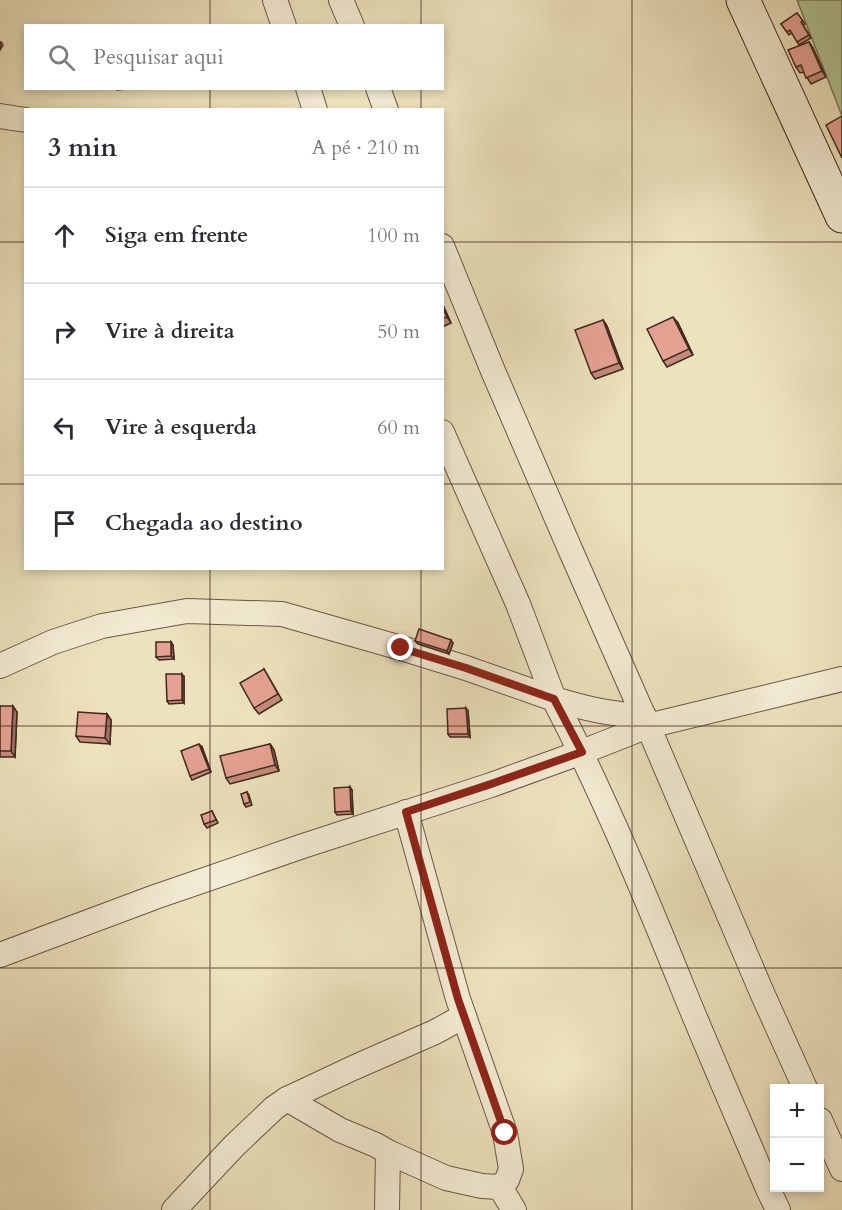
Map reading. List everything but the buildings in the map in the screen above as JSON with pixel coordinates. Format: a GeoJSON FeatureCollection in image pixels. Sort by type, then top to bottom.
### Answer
{"type":"FeatureCollection","features":[{"type":"Feature","properties":{"kind":"main road"},"geometry":{"type":"LineString","coordinates":[[743,0],[842,216]]}},
{"type":"Feature","properties":{"kind":"street"},"geometry":{"type":"LineString","coordinates":[[275,0],[283,24]]}},
{"type":"Feature","properties":{"kind":"street"},"geometry":{"type":"LineString","coordinates":[[341,0],[351,24]]}},
{"type":"Feature","properties":{"kind":"street"},"geometry":{"type":"LineString","coordinates":[[309,90],[314,108]]}},
{"type":"Feature","properties":{"kind":"street"},"geometry":{"type":"LineString","coordinates":[[379,90],[385,108]]}},
{"type":"Feature","properties":{"kind":"street"},"geometry":{"type":"LineString","coordinates":[[0,116],[24,120]]}},
{"type":"Feature","properties":{"kind":"street"},"geometry":{"type":"LineString","coordinates":[[444,251],[561,528],[804,1084]]}},
{"type":"Feature","properties":{"kind":"street"},"geometry":{"type":"LineString","coordinates":[[444,437],[518,604],[554,699],[582,752],[637,875],[706,1046],[778,1210]]}},
{"type":"Feature","properties":{"kind":"street"},"geometry":{"type":"LineString","coordinates":[[0,666],[53,642],[102,626],[187,611],[282,614],[466,668],[588,710],[646,721]]}},
{"type":"Feature","properties":{"kind":"street"},"geometry":{"type":"LineString","coordinates":[[0,955],[166,893],[582,752],[646,721],[842,678]]}},
{"type":"Feature","properties":{"kind":"street"},"geometry":{"type":"LineString","coordinates":[[287,1100],[340,1130],[446,1178],[482,1186],[500,1187],[507,1180],[511,1169],[505,1133],[464,1016],[406,812]]}},
{"type":"Feature","properties":{"kind":"street"},"geometry":{"type":"LineString","coordinates":[[174,1210],[234,1146],[274,1108],[464,1016]]}},
{"type":"Feature","properties":{"kind":"street"},"geometry":{"type":"LineString","coordinates":[[824,1131],[842,1169]]}},
{"type":"Feature","properties":{"kind":"street"},"geometry":{"type":"LineString","coordinates":[[387,1210],[388,1152]]}},
{"type":"Feature","properties":{"kind":"street"},"geometry":{"type":"LineString","coordinates":[[500,1187],[514,1210]]}},
{"type":"Feature","properties":{"kind":"green space"},"geometry":{"type":"Polygon","coordinates":[[[797,0],[842,0],[842,116],[797,0]]]}},
{"type":"Feature","properties":{"kind":"route"},"geometry":{"type":"LineString","coordinates":[[401,648],[554,699],[582,752],[406,812],[458,999],[505,1133]]}}]}
